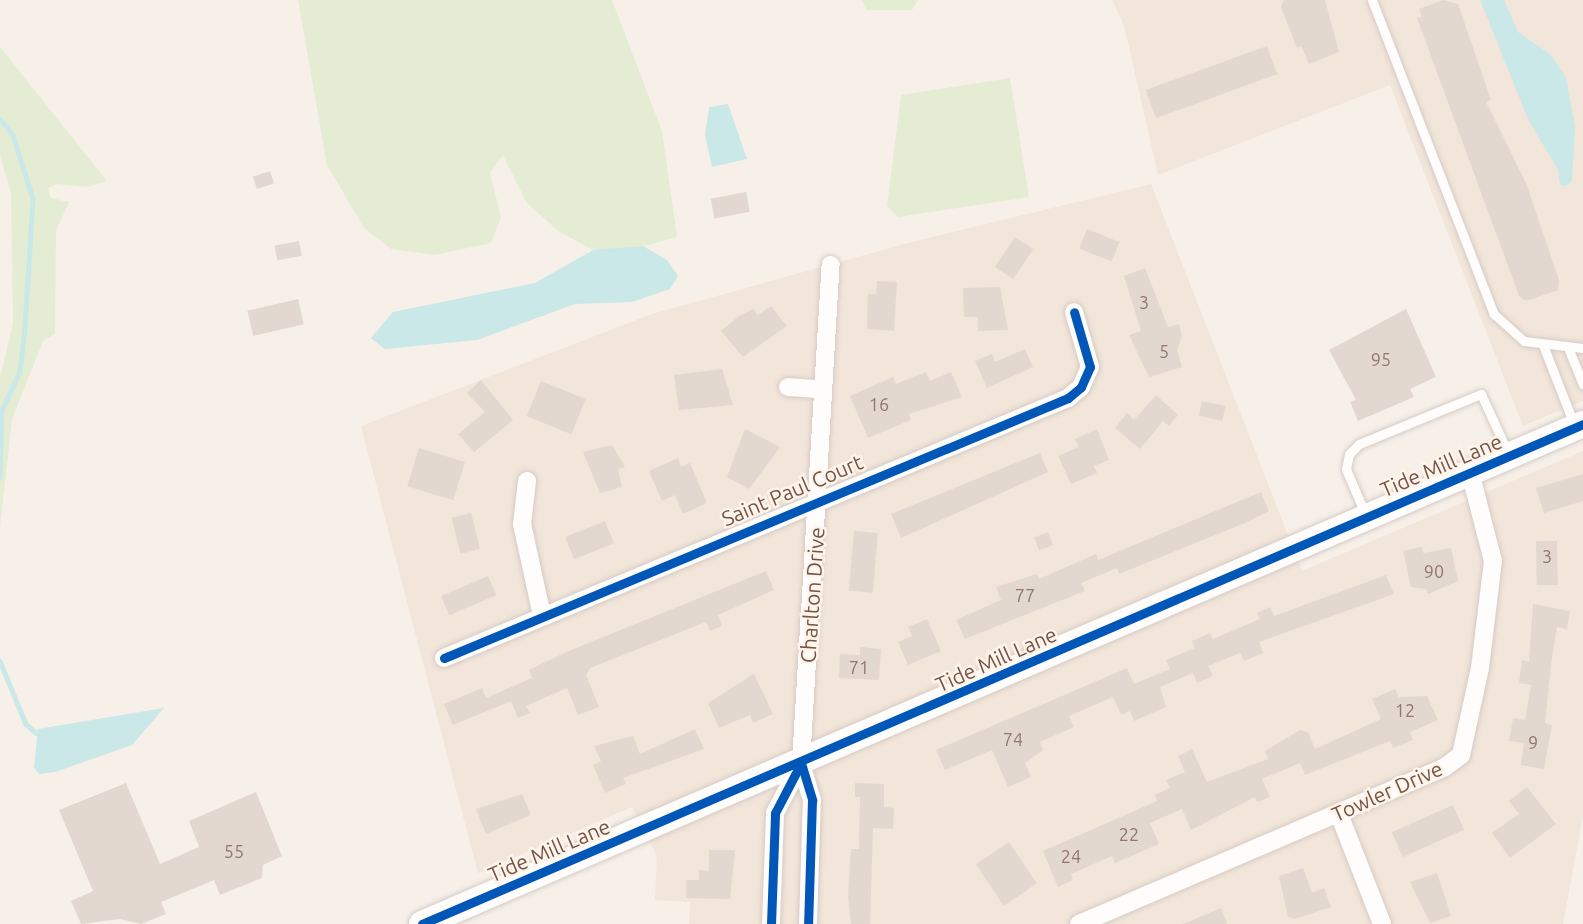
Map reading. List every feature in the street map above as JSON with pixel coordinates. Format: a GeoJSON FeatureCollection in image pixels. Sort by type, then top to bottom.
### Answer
{"type":"FeatureCollection","features":[{"type":"Feature","properties":{"kind":"street","name":"Charlton Drive"},"geometry":{"type":"LineString","coordinates":[[808,924],[812,800],[801,764],[818,497],[820,389],[831,265]]}},
{"type":"Feature","properties":{"kind":"street","name":"Saint Paul Court"},"geometry":{"type":"LineString","coordinates":[[444,658],[818,497],[1075,393],[1090,367],[1074,312]]}},
{"type":"Feature","properties":{"kind":"street"},"geometry":{"type":"LineString","coordinates":[[788,387],[820,389]]}},
{"type":"Feature","properties":{"kind":"street","name":"Tide Mill Lane"},"geometry":{"type":"LineString","coordinates":[[428,923],[801,764],[1579,426]]}},
{"type":"Feature","properties":{"kind":"street","name":"Towler Drive"},"geometry":{"type":"LineString","coordinates":[[1079,924],[1339,814],[1445,767],[1461,755],[1480,669],[1493,561],[1470,472]]}},
{"type":"Feature","properties":{"kind":"street"},"geometry":{"type":"LineString","coordinates":[[527,481],[522,524],[542,616]]}},
{"type":"Feature","properties":{"kind":"street","name":"Charlton Drive"},"geometry":{"type":"LineString","coordinates":[[771,924],[775,813],[801,764]]}},
{"type":"Feature","properties":{"kind":"street"},"geometry":{"type":"LineString","coordinates":[[1339,814],[1382,924]]}},
{"type":"Feature","properties":{"kind":"lane"},"geometry":{"type":"LineString","coordinates":[[1371,0],[1494,314],[1507,331],[1543,345],[1569,350],[1583,348]]}},
{"type":"Feature","properties":{"kind":"lane"},"geometry":{"type":"LineString","coordinates":[[1543,345],[1579,426]]}},
{"type":"Feature","properties":{"kind":"lane"},"geometry":{"type":"LineString","coordinates":[[1569,350],[1583,384]]}},
{"type":"Feature","properties":{"kind":"lane"},"geometry":{"type":"LineString","coordinates":[[1367,517],[1346,469],[1349,454],[1359,444],[1481,394],[1509,455]]}},
{"type":"Feature","properties":{"kind":"shaded area"},"geometry":{"type":"Polygon","coordinates":[[[1112,0],[1583,0],[1583,401],[1523,426],[1390,85],[1158,175],[1124,25],[1112,0]]]}},
{"type":"Feature","properties":{"kind":"shaded area"},"geometry":{"type":"Polygon","coordinates":[[[1151,184],[1302,571],[1583,451],[1583,815],[1563,924],[689,924],[690,902],[655,900],[657,856],[632,807],[478,873],[361,426],[652,314],[904,244],[1151,184]]]}},
{"type":"Feature","properties":{"kind":"green space"},"geometry":{"type":"Polygon","coordinates":[[[298,0],[612,0],[662,131],[677,237],[627,251],[593,250],[558,231],[527,203],[503,155],[490,173],[501,217],[491,243],[435,255],[391,249],[364,228],[327,165],[298,0]]]}},
{"type":"Feature","properties":{"kind":"green space"},"geometry":{"type":"Polygon","coordinates":[[[861,0],[918,0],[912,10],[867,10],[861,0]]]}},
{"type":"Feature","properties":{"kind":"green space"},"geometry":{"type":"Polygon","coordinates":[[[0,47],[107,181],[88,187],[57,184],[48,188],[51,198],[69,202],[56,231],[55,334],[43,341],[12,419],[0,528],[0,378],[13,323],[11,193],[0,156],[0,47]]]}},
{"type":"Feature","properties":{"kind":"green space"},"geometry":{"type":"Polygon","coordinates":[[[1010,78],[1029,197],[898,217],[887,206],[901,95],[1010,78]]]}},
{"type":"Feature","properties":{"kind":"water"},"geometry":{"type":"Polygon","coordinates":[[[1480,0],[1504,0],[1518,32],[1550,54],[1566,78],[1575,126],[1572,181],[1566,186],[1560,185],[1558,170],[1528,119],[1480,0]]]}},
{"type":"Feature","properties":{"kind":"water"},"geometry":{"type":"Polygon","coordinates":[[[728,104],[747,159],[712,167],[705,135],[709,107],[728,104]]]}},
{"type":"Feature","properties":{"kind":"water"},"geometry":{"type":"Polygon","coordinates":[[[643,246],[667,260],[678,276],[670,289],[632,302],[575,304],[477,340],[385,349],[371,338],[393,312],[535,283],[593,250],[643,246]]]}},
{"type":"Feature","properties":{"kind":"water"},"geometry":{"type":"Polygon","coordinates":[[[164,708],[132,745],[55,772],[39,774],[34,768],[38,729],[164,708]]]}},
{"type":"Feature","properties":{"kind":"building"},"geometry":{"type":"Polygon","coordinates":[[[1284,0],[1325,0],[1339,52],[1309,64],[1301,46],[1297,48],[1281,7],[1284,0]]]}},
{"type":"Feature","properties":{"kind":"building"},"geometry":{"type":"Polygon","coordinates":[[[1443,0],[1458,4],[1491,100],[1486,102],[1526,183],[1559,280],[1558,290],[1526,301],[1519,296],[1417,18],[1422,17],[1419,9],[1443,0]]]}},
{"type":"Feature","properties":{"kind":"building"},"geometry":{"type":"Polygon","coordinates":[[[1267,46],[1277,74],[1156,118],[1146,90],[1267,46]]]}},
{"type":"Feature","properties":{"kind":"building"},"geometry":{"type":"Polygon","coordinates":[[[270,171],[274,183],[257,189],[253,177],[270,171]]]}},
{"type":"Feature","properties":{"kind":"building"},"geometry":{"type":"Polygon","coordinates":[[[746,192],[750,212],[714,219],[711,199],[746,192]]]}},
{"type":"Feature","properties":{"kind":"building"},"geometry":{"type":"Polygon","coordinates":[[[1087,229],[1119,242],[1112,262],[1079,248],[1087,229]]]}},
{"type":"Feature","properties":{"kind":"building"},"geometry":{"type":"Polygon","coordinates":[[[1015,237],[1033,249],[1013,279],[995,267],[1015,237]]]}},
{"type":"Feature","properties":{"kind":"building"},"geometry":{"type":"Polygon","coordinates":[[[299,241],[302,256],[277,260],[274,246],[299,241]]]}},
{"type":"Feature","properties":{"kind":"building"},"geometry":{"type":"Polygon","coordinates":[[[1145,268],[1168,327],[1179,324],[1182,336],[1177,350],[1182,367],[1149,377],[1129,335],[1141,331],[1124,276],[1145,268]]]}},
{"type":"Feature","properties":{"kind":"building"},"geometry":{"type":"Polygon","coordinates":[[[877,281],[897,282],[894,331],[867,329],[868,294],[876,294],[877,281]]]}},
{"type":"Feature","properties":{"kind":"building"},"geometry":{"type":"Polygon","coordinates":[[[1000,287],[1008,330],[978,331],[978,317],[964,317],[963,288],[1000,287]]]}},
{"type":"Feature","properties":{"kind":"building"},"geometry":{"type":"Polygon","coordinates":[[[298,299],[304,324],[253,336],[247,311],[298,299]]]}},
{"type":"Feature","properties":{"kind":"building"},"geometry":{"type":"Polygon","coordinates":[[[771,306],[787,326],[743,357],[721,331],[739,316],[753,309],[758,315],[771,306]]]}},
{"type":"Feature","properties":{"kind":"building"},"geometry":{"type":"Polygon","coordinates":[[[1406,309],[1436,377],[1410,389],[1414,397],[1358,421],[1350,402],[1356,400],[1329,350],[1406,309]]]}},
{"type":"Feature","properties":{"kind":"building"},"geometry":{"type":"Polygon","coordinates":[[[1025,349],[1033,367],[987,388],[975,361],[992,354],[995,362],[1025,349]]]}},
{"type":"Feature","properties":{"kind":"building"},"geometry":{"type":"Polygon","coordinates":[[[722,369],[733,405],[679,410],[674,375],[722,369]]]}},
{"type":"Feature","properties":{"kind":"building"},"geometry":{"type":"Polygon","coordinates":[[[926,372],[930,381],[951,372],[962,397],[909,414],[911,420],[868,438],[850,396],[893,377],[896,384],[926,372]]]}},
{"type":"Feature","properties":{"kind":"building"},"geometry":{"type":"Polygon","coordinates":[[[481,380],[513,420],[474,452],[458,434],[485,412],[467,393],[481,380]]]}},
{"type":"Feature","properties":{"kind":"building"},"geometry":{"type":"Polygon","coordinates":[[[541,381],[586,399],[571,434],[527,416],[541,381]]]}},
{"type":"Feature","properties":{"kind":"building"},"geometry":{"type":"Polygon","coordinates":[[[1156,395],[1178,415],[1169,426],[1163,421],[1140,449],[1115,428],[1127,413],[1134,420],[1156,395]]]}},
{"type":"Feature","properties":{"kind":"building"},"geometry":{"type":"Polygon","coordinates":[[[1202,401],[1225,406],[1222,421],[1199,416],[1202,401]]]}},
{"type":"Feature","properties":{"kind":"building"},"geometry":{"type":"Polygon","coordinates":[[[745,429],[780,447],[749,489],[727,477],[745,429]]]}},
{"type":"Feature","properties":{"kind":"building"},"geometry":{"type":"Polygon","coordinates":[[[1097,429],[1109,460],[1094,466],[1097,473],[1071,484],[1058,456],[1079,447],[1075,439],[1097,429]]]}},
{"type":"Feature","properties":{"kind":"building"},"geometry":{"type":"Polygon","coordinates":[[[612,445],[625,467],[618,469],[622,487],[600,493],[583,452],[612,445]]]}},
{"type":"Feature","properties":{"kind":"building"},"geometry":{"type":"Polygon","coordinates":[[[419,448],[465,462],[453,500],[407,486],[419,448]]]}},
{"type":"Feature","properties":{"kind":"building"},"geometry":{"type":"Polygon","coordinates":[[[1040,453],[1048,472],[901,538],[891,514],[1040,453]]]}},
{"type":"Feature","properties":{"kind":"building"},"geometry":{"type":"Polygon","coordinates":[[[678,458],[681,467],[690,463],[707,503],[683,514],[675,495],[662,501],[649,471],[678,458]]]}},
{"type":"Feature","properties":{"kind":"building"},"geometry":{"type":"Polygon","coordinates":[[[1583,474],[1583,501],[1544,513],[1536,488],[1583,474]]]}},
{"type":"Feature","properties":{"kind":"building"},"geometry":{"type":"Polygon","coordinates":[[[1261,492],[1269,511],[1119,574],[1117,568],[1081,583],[1085,591],[965,639],[956,620],[1001,600],[996,587],[1037,574],[1039,579],[1096,554],[1098,560],[1261,492]]]}},
{"type":"Feature","properties":{"kind":"building"},"geometry":{"type":"Polygon","coordinates":[[[471,513],[480,549],[461,554],[452,518],[471,513]]]}},
{"type":"Feature","properties":{"kind":"building"},"geometry":{"type":"Polygon","coordinates":[[[605,521],[614,543],[574,559],[565,537],[605,521]]]}},
{"type":"Feature","properties":{"kind":"building"},"geometry":{"type":"Polygon","coordinates":[[[854,531],[878,533],[873,593],[849,591],[854,531]]]}},
{"type":"Feature","properties":{"kind":"building"},"geometry":{"type":"Polygon","coordinates":[[[1048,532],[1053,545],[1039,550],[1034,537],[1048,532]]]}},
{"type":"Feature","properties":{"kind":"building"},"geometry":{"type":"Polygon","coordinates":[[[1536,541],[1557,541],[1558,585],[1537,585],[1536,541]]]}},
{"type":"Feature","properties":{"kind":"building"},"geometry":{"type":"Polygon","coordinates":[[[1422,547],[1423,553],[1451,548],[1458,581],[1428,594],[1426,589],[1411,587],[1403,551],[1422,547]]]}},
{"type":"Feature","properties":{"kind":"building"},"geometry":{"type":"Polygon","coordinates":[[[766,571],[774,590],[718,615],[722,626],[710,631],[706,622],[590,668],[586,675],[599,707],[578,715],[567,688],[526,706],[530,713],[518,718],[511,701],[453,725],[444,704],[482,688],[486,698],[532,678],[529,670],[564,653],[766,571]]]}},
{"type":"Feature","properties":{"kind":"building"},"geometry":{"type":"Polygon","coordinates":[[[1386,575],[1394,594],[1259,642],[1263,653],[1244,661],[1240,653],[1208,666],[1213,676],[1197,683],[1193,673],[1160,687],[1166,707],[1134,721],[1130,711],[1121,715],[1113,697],[1069,716],[1074,727],[1040,742],[1043,750],[1025,763],[1031,777],[1008,787],[992,750],[945,770],[936,750],[1127,668],[1134,684],[1170,669],[1166,660],[1195,648],[1192,641],[1210,633],[1213,639],[1260,619],[1257,613],[1270,607],[1274,616],[1386,575]]]}},
{"type":"Feature","properties":{"kind":"building"},"geometry":{"type":"Polygon","coordinates":[[[488,576],[496,595],[449,615],[441,596],[488,576]]]}},
{"type":"Feature","properties":{"kind":"building"},"geometry":{"type":"Polygon","coordinates":[[[1533,604],[1570,611],[1567,629],[1557,627],[1545,723],[1552,725],[1544,769],[1521,765],[1524,743],[1509,741],[1513,718],[1525,720],[1531,685],[1519,683],[1522,660],[1529,662],[1533,604]]]}},
{"type":"Feature","properties":{"kind":"building"},"geometry":{"type":"Polygon","coordinates":[[[927,619],[941,651],[908,665],[898,642],[912,636],[908,627],[927,619]]]}},
{"type":"Feature","properties":{"kind":"building"},"geometry":{"type":"Polygon","coordinates":[[[860,647],[881,649],[879,680],[839,678],[840,654],[860,655],[860,647]]]}},
{"type":"Feature","properties":{"kind":"building"},"geometry":{"type":"Polygon","coordinates":[[[754,674],[773,714],[753,723],[750,715],[719,728],[708,703],[754,674]]]}},
{"type":"Feature","properties":{"kind":"building"},"geometry":{"type":"Polygon","coordinates":[[[1395,689],[1399,697],[1427,696],[1438,720],[1410,732],[1413,740],[1393,748],[1390,741],[1305,775],[1300,763],[1262,779],[1270,797],[1257,802],[1255,797],[1191,830],[1182,809],[1150,823],[1159,844],[1115,863],[1112,856],[1071,874],[1073,880],[1058,887],[1043,851],[1157,801],[1155,795],[1170,788],[1166,780],[1185,772],[1178,756],[1192,749],[1207,782],[1268,759],[1265,751],[1300,730],[1308,732],[1315,749],[1381,719],[1372,699],[1395,689]]]}},
{"type":"Feature","properties":{"kind":"building"},"geometry":{"type":"Polygon","coordinates":[[[695,729],[704,749],[623,778],[626,784],[605,793],[593,765],[601,761],[594,746],[633,736],[640,754],[695,729]]]}},
{"type":"Feature","properties":{"kind":"building"},"geometry":{"type":"Polygon","coordinates":[[[126,783],[160,864],[199,847],[189,821],[256,792],[282,856],[263,865],[262,878],[220,895],[214,880],[161,902],[166,914],[141,924],[120,919],[81,924],[71,901],[93,891],[59,810],[126,783]]]}},
{"type":"Feature","properties":{"kind":"building"},"geometry":{"type":"Polygon","coordinates":[[[855,783],[884,784],[884,807],[894,808],[893,829],[873,828],[870,924],[851,924],[848,895],[851,849],[859,849],[860,797],[855,797],[855,783]]]}},
{"type":"Feature","properties":{"kind":"building"},"geometry":{"type":"Polygon","coordinates":[[[1527,787],[1556,824],[1510,858],[1492,833],[1519,814],[1509,801],[1527,787]]]}},
{"type":"Feature","properties":{"kind":"building"},"geometry":{"type":"Polygon","coordinates":[[[522,794],[531,815],[486,834],[476,809],[522,794]]]}},
{"type":"Feature","properties":{"kind":"building"},"geometry":{"type":"Polygon","coordinates":[[[1453,805],[1464,830],[1403,857],[1392,832],[1453,805]]]}},
{"type":"Feature","properties":{"kind":"building"},"geometry":{"type":"Polygon","coordinates":[[[1009,842],[1037,883],[1004,906],[976,864],[1009,842]]]}},
{"type":"Feature","properties":{"kind":"building"},"geometry":{"type":"Polygon","coordinates":[[[709,850],[735,850],[730,899],[686,898],[686,880],[699,880],[699,870],[709,871],[709,850]]]}},
{"type":"Feature","properties":{"kind":"building"},"geometry":{"type":"Polygon","coordinates":[[[1303,868],[1312,893],[1324,888],[1331,907],[1295,919],[1288,917],[1279,876],[1303,868]]]}},
{"type":"Feature","properties":{"kind":"building"},"geometry":{"type":"Polygon","coordinates":[[[1437,873],[1451,916],[1430,923],[1410,882],[1437,873]]]}},
{"type":"Feature","properties":{"kind":"building"},"geometry":{"type":"Polygon","coordinates":[[[1221,908],[1227,924],[1183,924],[1221,908]]]}},
{"type":"Feature","properties":{"kind":"waterway"},"geometry":{"type":"LineString","coordinates":[[0,119],[13,135],[33,199],[20,372],[2,410],[0,478]]}},
{"type":"Feature","properties":{"kind":"waterway"},"geometry":{"type":"LineString","coordinates":[[0,661],[26,724],[36,733]]}},
{"type":"Feature","properties":{"kind":"cycle path"},"geometry":{"type":"LineString","coordinates":[[444,658],[1068,398],[1081,387],[1090,367],[1074,312]]}},
{"type":"Feature","properties":{"kind":"cycle path"},"geometry":{"type":"LineString","coordinates":[[422,924],[1583,424]]}},
{"type":"Feature","properties":{"kind":"cycle path"},"geometry":{"type":"LineString","coordinates":[[801,763],[812,800],[808,924]]}},
{"type":"Feature","properties":{"kind":"cycle path"},"geometry":{"type":"LineString","coordinates":[[771,924],[775,813],[801,763]]}}]}
